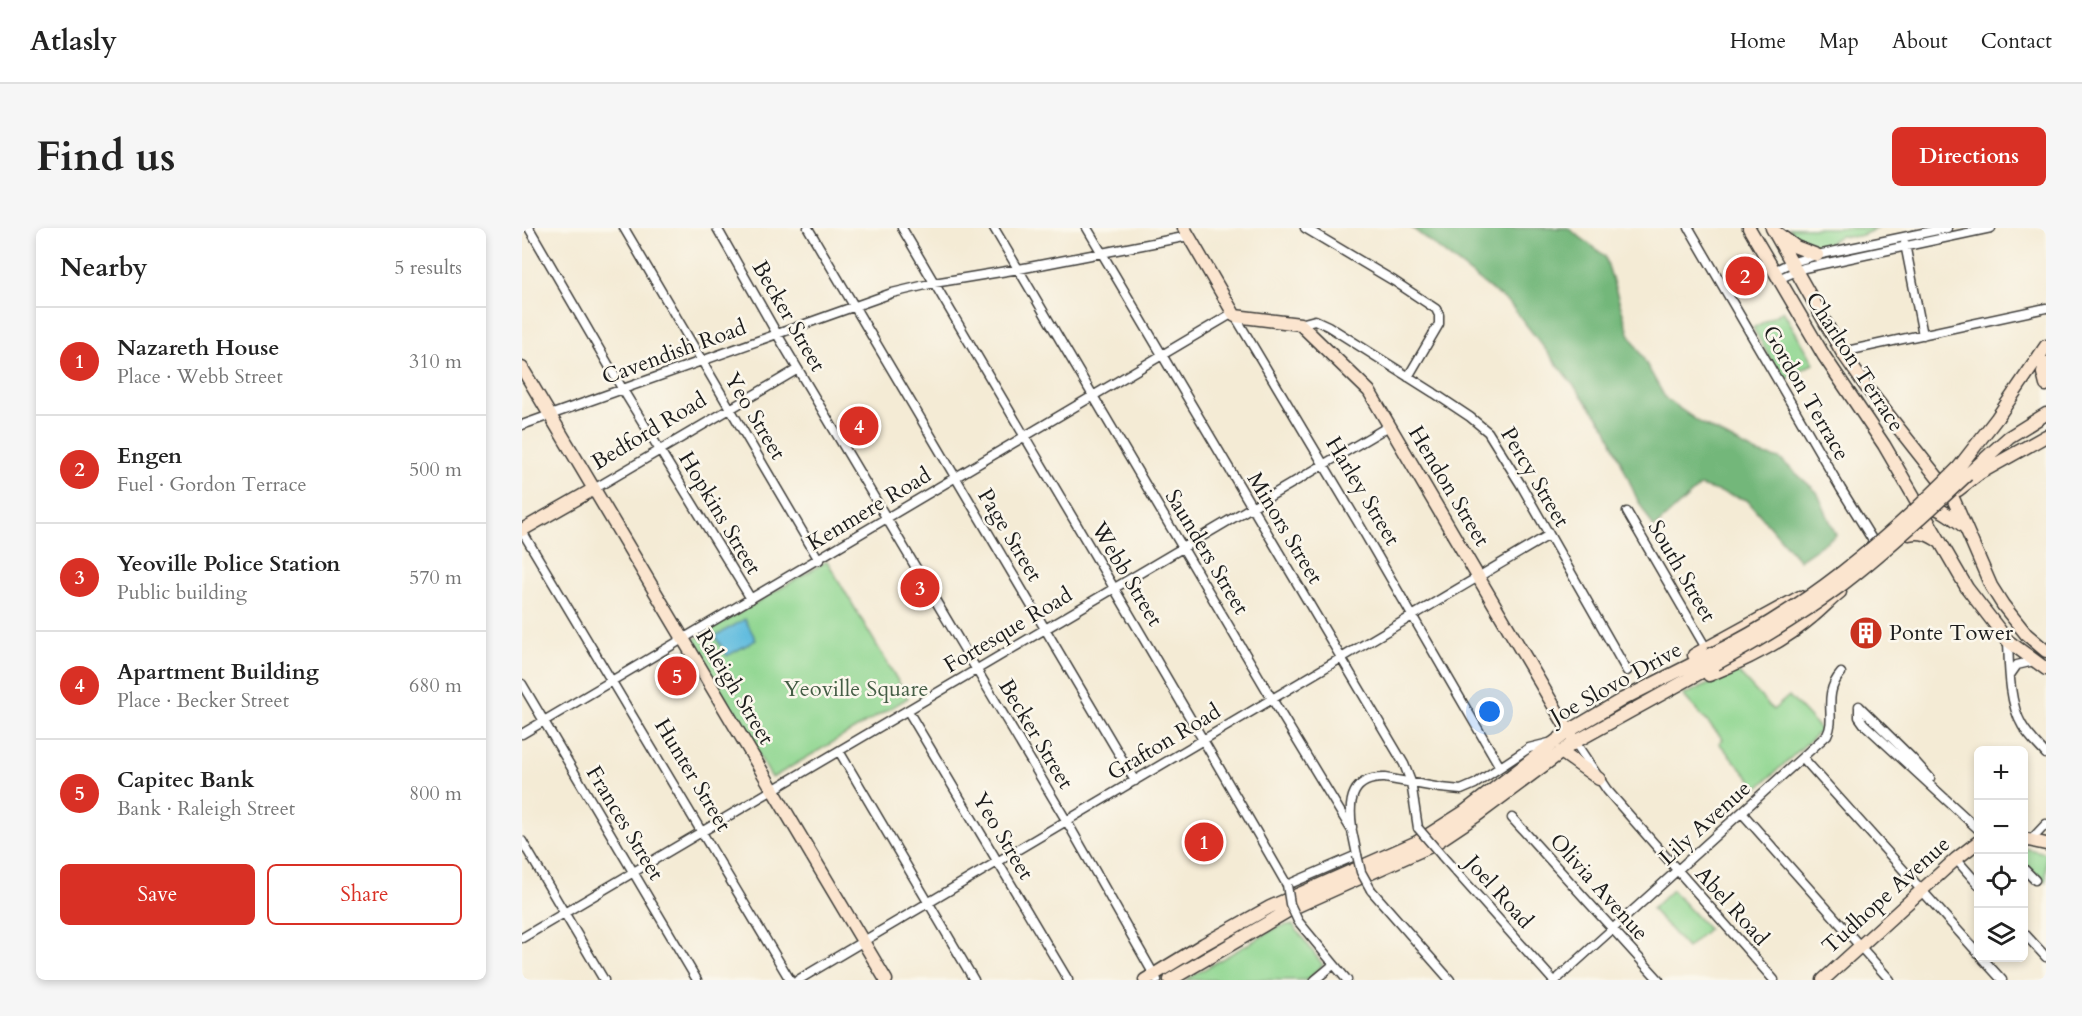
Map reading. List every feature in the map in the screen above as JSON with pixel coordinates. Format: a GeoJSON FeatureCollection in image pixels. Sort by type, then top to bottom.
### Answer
{"type":"FeatureCollection","features":[{"type":"Feature","properties":{"kind":"main road","name":"Charlton Terrace"},"geometry":{"type":"LineString","coordinates":[[1749,228],[1824,356],[1874,428],[1966,588],[2008,641],[2046,669]]}},
{"type":"Feature","properties":{"kind":"main road"},"geometry":{"type":"LineString","coordinates":[[1773,229],[1796,247],[1817,255]]}},
{"type":"Feature","properties":{"kind":"main road","name":"Charlton Terrace"},"geometry":{"type":"LineString","coordinates":[[1773,229],[1851,365],[1952,496],[1991,586],[2003,605],[2025,634],[2046,651]]}},
{"type":"Feature","properties":{"kind":"main road","name":"Harley Street"},"geometry":{"type":"LineString","coordinates":[[1187,232],[1234,315]]}},
{"type":"Feature","properties":{"kind":"main road"},"geometry":{"type":"LineString","coordinates":[[1234,315],[1300,324]]}},
{"type":"Feature","properties":{"kind":"main road","name":"Hendon Street"},"geometry":{"type":"LineString","coordinates":[[1300,324],[1364,385],[1572,736]]}},
{"type":"Feature","properties":{"kind":"main road","name":"Joe Slovo Drive"},"geometry":{"type":"LineString","coordinates":[[1963,471],[2046,346]]}},
{"type":"Feature","properties":{"kind":"main road"},"geometry":{"type":"LineString","coordinates":[[2046,363],[2043,373],[2046,385]]}},
{"type":"Feature","properties":{"kind":"main road","name":"Raleigh Street"},"geometry":{"type":"LineString","coordinates":[[522,368],[681,639],[886,980]]}},
{"type":"Feature","properties":{"kind":"main road","name":"Joe Slovo Drive"},"geometry":{"type":"LineString","coordinates":[[1152,978],[1221,934],[1270,907],[1417,842],[1572,736],[1659,680],[1711,656],[1776,618],[1847,569],[1963,471],[2009,437],[2046,414]]}},
{"type":"Feature","properties":{"kind":"main road"},"geometry":{"type":"LineString","coordinates":[[1688,681],[1705,677],[1748,658],[1801,626],[1980,473],[2046,436]]}},
{"type":"Feature","properties":{"kind":"main road"},"geometry":{"type":"LineString","coordinates":[[1711,656],[1824,583],[1920,506],[1931,506],[1965,525],[1966,495],[1980,473]]}},
{"type":"Feature","properties":{"kind":"main road","name":"Bedford Road"},"geometry":{"type":"LineString","coordinates":[[522,531],[594,489]]}},
{"type":"Feature","properties":{"kind":"main road"},"geometry":{"type":"LineString","coordinates":[[1909,534],[1916,532],[1926,534],[1941,543]]}},
{"type":"Feature","properties":{"kind":"main road","name":"Joe Slovo Drive"},"geometry":{"type":"LineString","coordinates":[[1572,736],[1615,718],[1688,681],[1711,656]]}},
{"type":"Feature","properties":{"kind":"main road"},"geometry":{"type":"LineString","coordinates":[[1557,747],[1599,779]]}},
{"type":"Feature","properties":{"kind":"main road","name":"Joe Slovo Drive"},"geometry":{"type":"LineString","coordinates":[[1170,980],[1293,908],[1431,846],[1476,816],[1557,747]]}},
{"type":"Feature","properties":{"kind":"main road"},"geometry":{"type":"LineString","coordinates":[[2028,840],[2046,844]]}},
{"type":"Feature","properties":{"kind":"main road","name":"Tudhope Avenue"},"geometry":{"type":"LineString","coordinates":[[1823,980],[1974,845]]}},
{"type":"Feature","properties":{"kind":"street","name":"Hopkins Street"},"geometry":{"type":"LineString","coordinates":[[530,228],[623,390],[751,599]]}},
{"type":"Feature","properties":{"kind":"street","name":"Yeo Street"},"geometry":{"type":"LineString","coordinates":[[624,228],[819,560]]}},
{"type":"Feature","properties":{"kind":"street","name":"Becker Street"},"geometry":{"type":"LineString","coordinates":[[717,228],[777,334],[1066,820],[1152,978]]}},
{"type":"Feature","properties":{"kind":"street","name":"Page Street"},"geometry":{"type":"LineString","coordinates":[[808,228],[1135,781]]}},
{"type":"Feature","properties":{"kind":"street","name":"Webb Street"},"geometry":{"type":"LineString","coordinates":[[902,228],[1113,589],[1204,739],[1287,885],[1290,904],[1298,921],[1347,980]]}},
{"type":"Feature","properties":{"kind":"street","name":"Saunders Street"},"geometry":{"type":"LineString","coordinates":[[993,228],[1272,699],[1352,827],[1361,872],[1371,890],[1450,980]]}},
{"type":"Feature","properties":{"kind":"street","name":"Minors Street"},"geometry":{"type":"LineString","coordinates":[[1087,228],[1404,764],[1412,783],[1419,828]]}},
{"type":"Feature","properties":{"kind":"street"},"geometry":{"type":"LineString","coordinates":[[1305,228],[1436,309],[1439,324],[1408,377]]}},
{"type":"Feature","properties":{"kind":"street","name":"Gordon Terrace"},"geometry":{"type":"LineString","coordinates":[[1689,228],[1875,544]]}},
{"type":"Feature","properties":{"kind":"street"},"geometry":{"type":"LineString","coordinates":[[1776,275],[1817,255],[1947,228]]}},
{"type":"Feature","properties":{"kind":"street"},"geometry":{"type":"LineString","coordinates":[[1793,267],[1906,248],[1955,232],[1991,228]]}},
{"type":"Feature","properties":{"kind":"street","name":"Cavendish Road"},"geometry":{"type":"LineString","coordinates":[[522,425],[891,293],[934,283],[1102,254],[1187,232]]}},
{"type":"Feature","properties":{"kind":"street"},"geometry":{"type":"LineString","coordinates":[[1904,237],[1923,335]]}},
{"type":"Feature","properties":{"kind":"street"},"geometry":{"type":"LineString","coordinates":[[1842,351],[2046,308]]}},
{"type":"Feature","properties":{"kind":"street","name":"Kenmere Road"},"geometry":{"type":"LineString","coordinates":[[522,734],[1234,315]]}},
{"type":"Feature","properties":{"kind":"street","name":"Harley Street"},"geometry":{"type":"LineString","coordinates":[[1234,315],[1500,767]]}},
{"type":"Feature","properties":{"kind":"street","name":"Percy Street"},"geometry":{"type":"LineString","coordinates":[[1300,324],[1315,320],[1328,326],[1470,417],[1488,432],[1521,485],[1627,671]]}},
{"type":"Feature","properties":{"kind":"street"},"geometry":{"type":"LineString","coordinates":[[1851,365],[1861,347]]}},
{"type":"Feature","properties":{"kind":"street","name":"Bedford Road"},"geometry":{"type":"LineString","coordinates":[[594,489],[798,369]]}},
{"type":"Feature","properties":{"kind":"street","name":"Fortesque Road"},"geometry":{"type":"LineString","coordinates":[[522,938],[1389,426]]}},
{"type":"Feature","properties":{"kind":"street","name":"South Street"},"geometry":{"type":"LineString","coordinates":[[1627,512],[1711,656]]}},
{"type":"Feature","properties":{"kind":"street","name":"Hunter Street"},"geometry":{"type":"LineString","coordinates":[[522,531],[790,980]]}},
{"type":"Feature","properties":{"kind":"street","name":"Grafton Road"},"geometry":{"type":"LineString","coordinates":[[798,980],[1549,535]]}},
{"type":"Feature","properties":{"kind":"street"},"geometry":{"type":"LineString","coordinates":[[2008,641],[2014,704],[2020,723],[2046,754]]}},
{"type":"Feature","properties":{"kind":"street"},"geometry":{"type":"LineString","coordinates":[[2010,675],[2017,665],[2034,661]]}},
{"type":"Feature","properties":{"kind":"street","name":"Lily Avenue"},"geometry":{"type":"LineString","coordinates":[[1554,980],[1677,872],[1829,732],[1832,689],[1835,679],[1841,673]]}},
{"type":"Feature","properties":{"kind":"street","name":"Frances Street"},"geometry":{"type":"LineString","coordinates":[[522,684],[697,980]]}},
{"type":"Feature","properties":{"kind":"street"},"geometry":{"type":"LineString","coordinates":[[1942,796],[1911,757],[1858,706],[1859,717],[1864,724],[1942,796],[1974,825]]}},
{"type":"Feature","properties":{"kind":"street","name":"Yeo Street"},"geometry":{"type":"LineString","coordinates":[[908,711],[1068,980]]}},
{"type":"Feature","properties":{"kind":"street","name":"Abel Road"},"geometry":{"type":"LineString","coordinates":[[1572,736],[1599,779],[1677,872],[1774,980]]}},
{"type":"Feature","properties":{"kind":"street"},"geometry":{"type":"LineString","coordinates":[[1352,827],[1358,796],[1365,786],[1376,783],[1412,783],[1461,790],[1475,784],[1535,746],[1557,747]]}},
{"type":"Feature","properties":{"kind":"street"},"geometry":{"type":"LineString","coordinates":[[839,751],[974,980]]}},
{"type":"Feature","properties":{"kind":"street"},"geometry":{"type":"LineString","coordinates":[[1803,758],[1974,948]]}},
{"type":"Feature","properties":{"kind":"street"},"geometry":{"type":"LineString","coordinates":[[1742,813],[1890,980]]}},
{"type":"Feature","properties":{"kind":"street","name":"Olivia Avenue"},"geometry":{"type":"LineString","coordinates":[[1512,818],[1659,980]]}},
{"type":"Feature","properties":{"kind":"street"},"geometry":{"type":"LineString","coordinates":[[2028,839],[2046,824]]}},
{"type":"Feature","properties":{"kind":"street","name":"Joel Road"},"geometry":{"type":"LineString","coordinates":[[1419,828],[1554,980]]}},
{"type":"Feature","properties":{"kind":"street"},"geometry":{"type":"LineString","coordinates":[[522,842],[604,980]]}},
{"type":"Feature","properties":{"kind":"street"},"geometry":{"type":"LineString","coordinates":[[1287,885],[1357,855]]}},
{"type":"Feature","properties":{"kind":"street"},"geometry":{"type":"LineString","coordinates":[[1956,859],[1974,879]]}},
{"type":"Feature","properties":{"kind":"street"},"geometry":{"type":"LineString","coordinates":[[2028,873],[2035,880]]}},
{"type":"Feature","properties":{"kind":"street"},"geometry":{"type":"LineString","coordinates":[[2028,937],[2046,957]]}},
{"type":"Feature","properties":{"kind":"street"},"geometry":{"type":"LineString","coordinates":[[1986,962],[2002,980]]}},
{"type":"Feature","properties":{"kind":"street"},"geometry":{"type":"LineString","coordinates":[[1315,980],[1333,964]]}},
{"type":"Feature","properties":{"kind":"green space"},"geometry":{"type":"Polygon","coordinates":[[[1412,228],[1568,228],[1605,256],[1629,333],[1666,399],[1702,424],[1757,453],[1780,459],[1817,492],[1836,535],[1799,560],[1747,500],[1700,486],[1654,528],[1637,499],[1606,427],[1510,304],[1412,228]]]}},
{"type":"Feature","properties":{"kind":"green space"},"geometry":{"type":"Polygon","coordinates":[[[1789,228],[1876,228],[1859,236],[1840,236],[1824,246],[1812,249],[1801,244],[1789,228]]]}},
{"type":"Feature","properties":{"kind":"green space"},"geometry":{"type":"Polygon","coordinates":[[[1783,311],[1814,363],[1783,381],[1753,328],[1783,311]]]}},
{"type":"Feature","properties":{"kind":"green space","name":"Yeoville Square"},"geometry":{"type":"Polygon","coordinates":[[[827,561],[908,698],[772,778],[691,641],[827,561]]]}},
{"type":"Feature","properties":{"kind":"green space"},"geometry":{"type":"Polygon","coordinates":[[[1738,672],[1773,710],[1789,696],[1821,730],[1758,788],[1719,743],[1723,739],[1683,695],[1738,672]]]}},
{"type":"Feature","properties":{"kind":"green space"},"geometry":{"type":"Polygon","coordinates":[[[2028,849],[2046,853],[2046,882],[2028,867],[2028,849]]]}},
{"type":"Feature","properties":{"kind":"green space"},"geometry":{"type":"Polygon","coordinates":[[[1672,890],[1708,929],[1687,948],[1652,909],[1672,890]]]}},
{"type":"Feature","properties":{"kind":"green space"},"geometry":{"type":"Polygon","coordinates":[[[1293,925],[1323,965],[1307,980],[1185,980],[1278,927],[1293,925]]]}},
{"type":"Feature","properties":{"kind":"water"},"geometry":{"type":"Polygon","coordinates":[[[745,619],[756,640],[727,656],[715,636],[745,619]]]}},
{"type":"Feature","properties":{"kind":"place","name":"Engen"},"geometry":{"type":"Point","coordinates":[1745,276]}},
{"type":"Feature","properties":{"kind":"place","name":"Apartment Building"},"geometry":{"type":"Point","coordinates":[859,426]}},
{"type":"Feature","properties":{"kind":"place","name":"Yeoville Police Station"},"geometry":{"type":"Point","coordinates":[920,588]}},
{"type":"Feature","properties":{"kind":"place","name":"Ponte Tower"},"geometry":{"type":"Point","coordinates":[1866,633]}},
{"type":"Feature","properties":{"kind":"place","name":"Capitec Bank"},"geometry":{"type":"Point","coordinates":[677,676]}},
{"type":"Feature","properties":{"kind":"place","name":"Nazareth House"},"geometry":{"type":"Point","coordinates":[1204,842]}}]}
